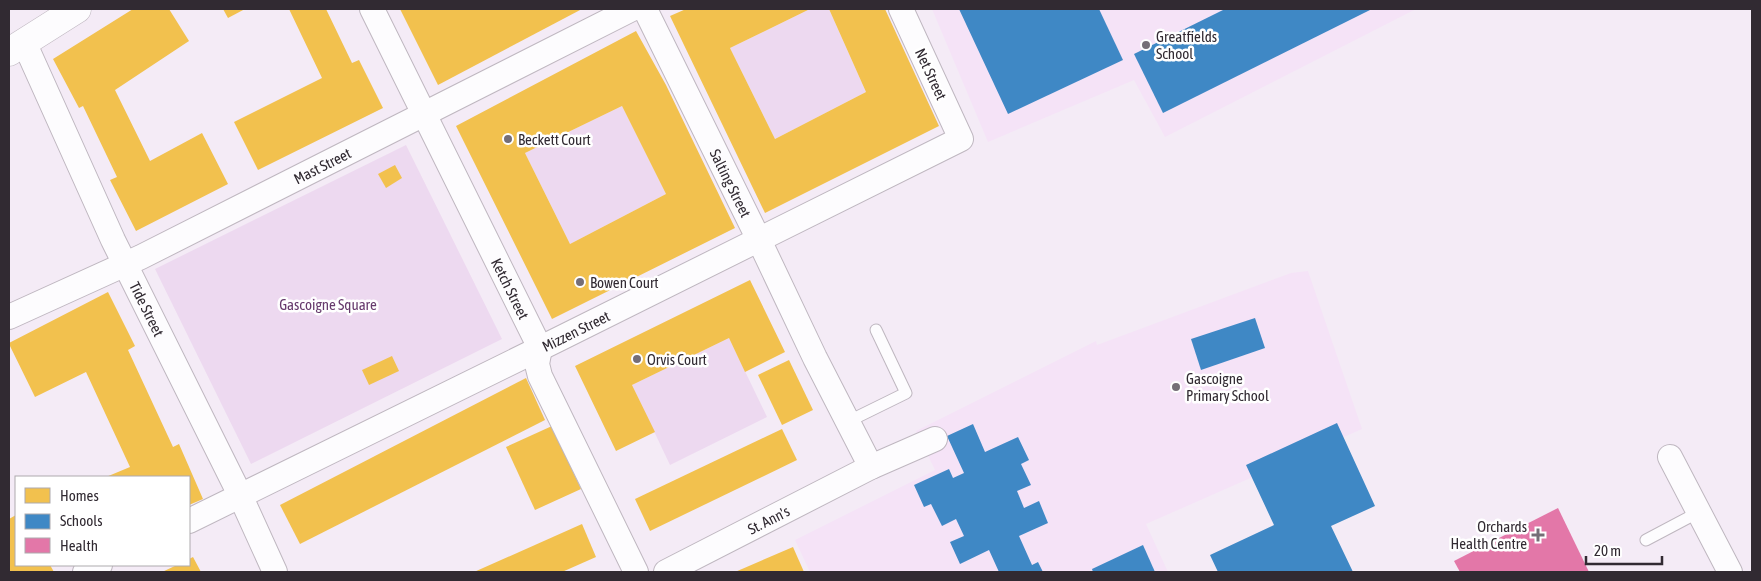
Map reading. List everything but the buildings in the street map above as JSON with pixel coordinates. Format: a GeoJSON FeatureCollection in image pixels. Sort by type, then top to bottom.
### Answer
{"type":"FeatureCollection","features":[{"type":"Feature","properties":{"kind":"main road"},"geometry":{"type":"LineString","coordinates":[[16,47],[60,13]]}},
{"type":"Feature","properties":{"kind":"street","name":"Ketch Street"},"geometry":{"type":"LineString","coordinates":[[372,9],[540,348],[537,364],[540,376],[636,572]]}},
{"type":"Feature","properties":{"kind":"street","name":"Mast Street"},"geometry":{"type":"LineString","coordinates":[[9,317],[125,264],[632,9]]}},
{"type":"Feature","properties":{"kind":"street","name":"Salting Street"},"geometry":{"type":"LineString","coordinates":[[644,9],[847,422]]}},
{"type":"Feature","properties":{"kind":"street","name":"Net Street"},"geometry":{"type":"LineString","coordinates":[[901,9],[961,139]]}},
{"type":"Feature","properties":{"kind":"street","name":"Tide Street"},"geometry":{"type":"LineString","coordinates":[[16,47],[240,495],[275,572]]}},
{"type":"Feature","properties":{"kind":"street","name":"Mizzen Street"},"geometry":{"type":"LineString","coordinates":[[190,520],[961,139]]}},
{"type":"Feature","properties":{"kind":"street"},"geometry":{"type":"LineString","coordinates":[[847,422],[871,467]]}},
{"type":"Feature","properties":{"kind":"street","name":"St. Ann's"},"geometry":{"type":"LineString","coordinates":[[666,572],[871,467],[934,439]]}},
{"type":"Feature","properties":{"kind":"street"},"geometry":{"type":"LineString","coordinates":[[1670,456],[1730,572]]}},
{"type":"Feature","properties":{"kind":"street"},"geometry":{"type":"LineString","coordinates":[[85,572],[98,566]]}},
{"type":"Feature","properties":{"kind":"lane"},"geometry":{"type":"LineString","coordinates":[[847,422],[906,393],[876,330]]}},
{"type":"Feature","properties":{"kind":"lane"},"geometry":{"type":"LineString","coordinates":[[1646,540],[1699,512]]}},
{"type":"Feature","properties":{"kind":"shaded area","name":"Greatfields School"},"geometry":{"type":"Polygon","coordinates":[[[932,9],[1416,9],[1165,137],[1134,80],[988,142],[932,9]]]}},
{"type":"Feature","properties":{"kind":"shaded area","name":"Gascoigne Primary School"},"geometry":{"type":"Polygon","coordinates":[[[1308,271],[1362,429],[1146,524],[1168,572],[810,572],[795,540],[935,470],[916,431],[1096,341],[1097,345],[1291,273],[1308,271]]]}},
{"type":"Feature","properties":{"kind":"green space"},"geometry":{"type":"Polygon","coordinates":[[[810,9],[829,9],[866,92],[775,139],[730,48],[810,9]]]}},
{"type":"Feature","properties":{"kind":"green space"},"geometry":{"type":"Polygon","coordinates":[[[622,106],[666,194],[570,244],[525,153],[622,106]]]}},
{"type":"Feature","properties":{"kind":"green space","name":"Gascoigne Square"},"geometry":{"type":"Polygon","coordinates":[[[406,145],[502,339],[251,464],[155,269],[406,145]]]}},
{"type":"Feature","properties":{"kind":"green space"},"geometry":{"type":"Polygon","coordinates":[[[729,338],[767,417],[670,465],[632,385],[729,338]]]}},
{"type":"Feature","properties":{"kind":"place","name":"Greatfields School"},"geometry":{"type":"Point","coordinates":[1146,45]}},
{"type":"Feature","properties":{"kind":"place","name":"Beckett Court"},"geometry":{"type":"Point","coordinates":[508,139]}},
{"type":"Feature","properties":{"kind":"place","name":"Bowen Court"},"geometry":{"type":"Point","coordinates":[580,282]}},
{"type":"Feature","properties":{"kind":"place","name":"Orvis Court"},"geometry":{"type":"Point","coordinates":[637,359]}},
{"type":"Feature","properties":{"kind":"place","name":"Gascoigne Primary School"},"geometry":{"type":"Point","coordinates":[1176,387]}},
{"type":"Feature","properties":{"kind":"place","name":"Orchards Health Centre"},"geometry":{"type":"Point","coordinates":[1538,535]}}]}
